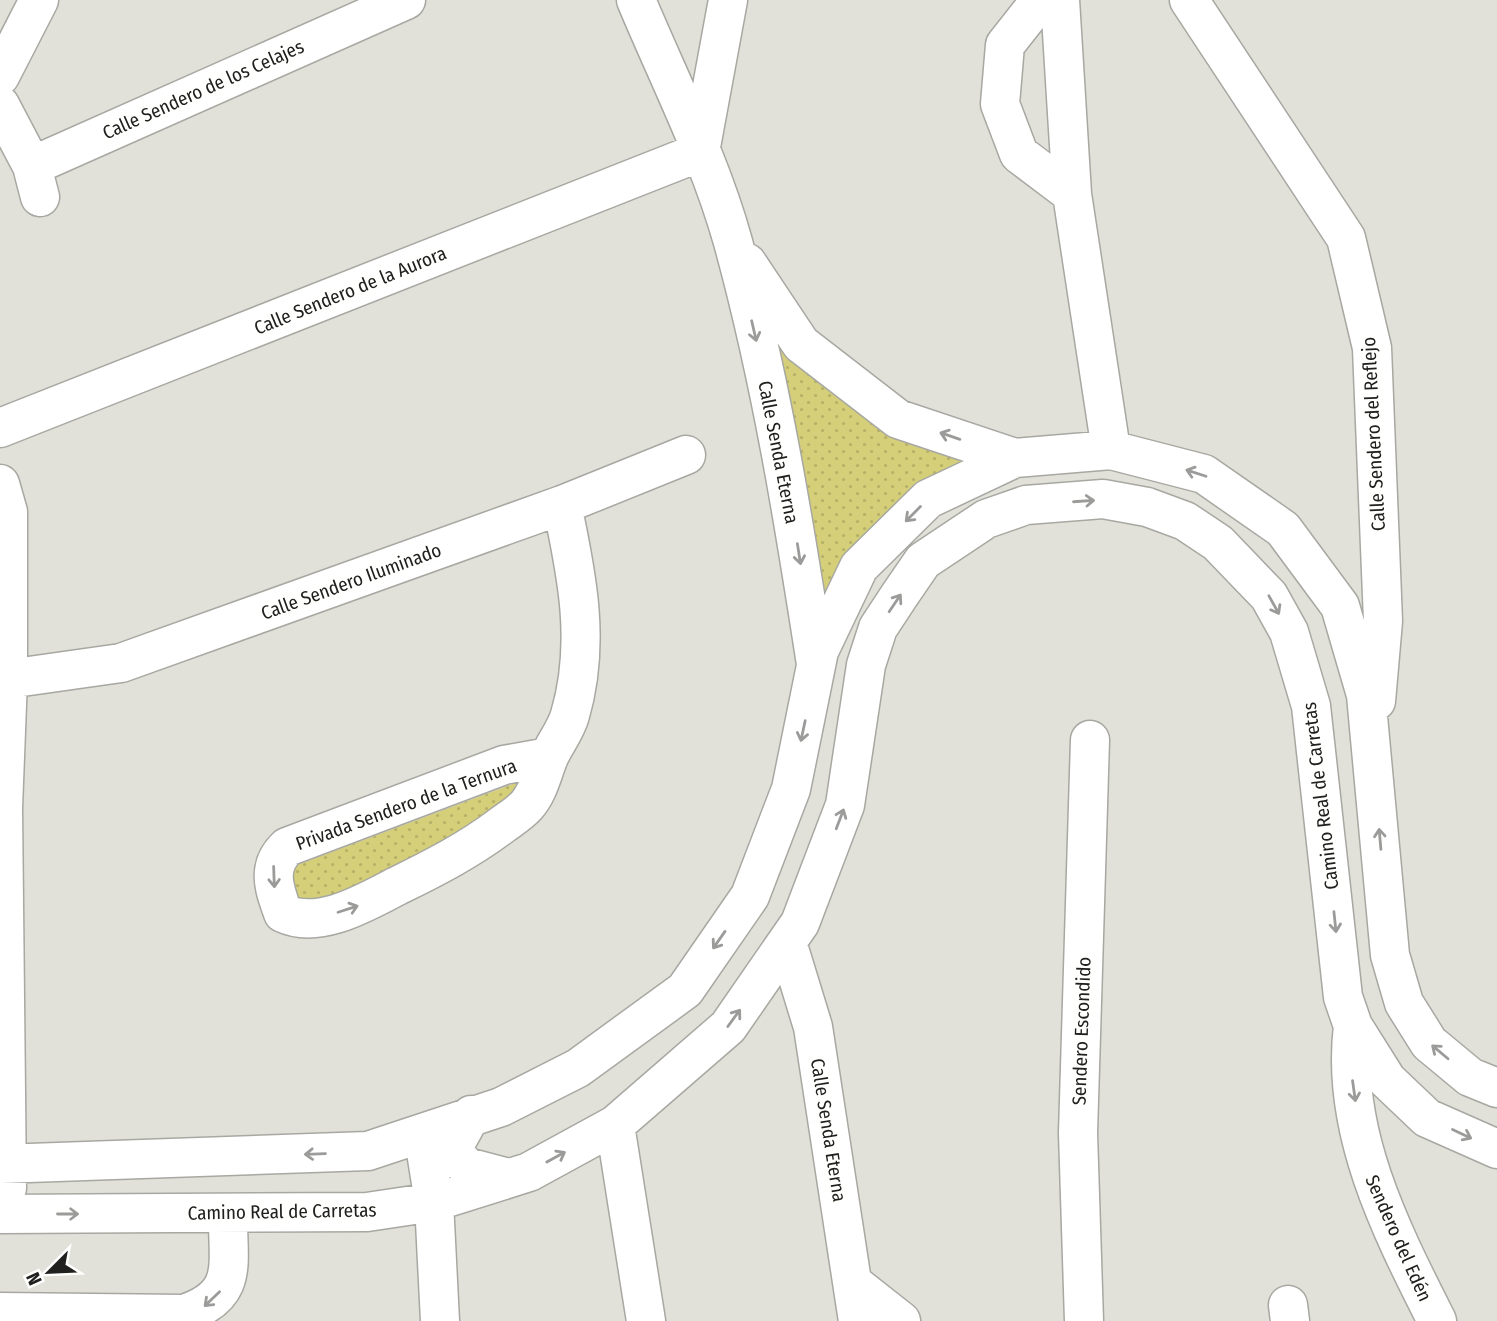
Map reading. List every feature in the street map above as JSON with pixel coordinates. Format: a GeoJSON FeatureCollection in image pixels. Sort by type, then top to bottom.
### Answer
{"type":"FeatureCollection","features":[{"type":"Feature","properties":{"kind":"street"},"geometry":{"type":"LineString","coordinates":[[0,76],[39,0]]}},
{"type":"Feature","properties":{"kind":"street","name":"Calle Senda Eterna"},"geometry":{"type":"LineString","coordinates":[[636,0],[700,152],[732,241],[786,467],[817,664]]}},
{"type":"Feature","properties":{"kind":"street"},"geometry":{"type":"LineString","coordinates":[[700,152],[729,0]]}},
{"type":"Feature","properties":{"kind":"street"},"geometry":{"type":"LineString","coordinates":[[1047,0],[1035,7],[1005,45],[1000,104],[1018,154],[1072,194]]}},
{"type":"Feature","properties":{"kind":"street"},"geometry":{"type":"LineString","coordinates":[[1060,0],[1072,194],[1111,450]]}},
{"type":"Feature","properties":{"kind":"street","name":"Calle Sendero del Reflejo"},"geometry":{"type":"LineString","coordinates":[[1189,0],[1346,238],[1372,348],[1383,621],[1372,749]]}},
{"type":"Feature","properties":{"kind":"street","name":"Calle Sendero de los Celajes"},"geometry":{"type":"LineString","coordinates":[[0,105],[36,182],[383,4]]}},
{"type":"Feature","properties":{"kind":"street","name":"Calle Sendero de la Aurora"},"geometry":{"type":"LineString","coordinates":[[0,428],[700,152]]}},
{"type":"Feature","properties":{"kind":"street","name":"Calle Senda Eterna"},"geometry":{"type":"LineString","coordinates":[[732,241],[801,344],[898,419],[1015,458]]}},
{"type":"Feature","properties":{"kind":"street"},"geometry":{"type":"LineString","coordinates":[[3,1164],[368,1151],[501,1107],[578,1068],[685,990],[750,896],[791,789],[819,651],[859,567],[928,499],[1015,458],[1111,450],[1204,474],[1283,529],[1340,606],[1366,695],[1390,955],[1404,1003],[1430,1043],[1470,1077],[1497,1088]]}},
{"type":"Feature","properties":{"kind":"street","name":"Calle Sendero Iluminado"},"geometry":{"type":"LineString","coordinates":[[8,679],[121,663],[562,505],[686,455]]}},
{"type":"Feature","properties":{"kind":"street"},"geometry":{"type":"LineString","coordinates":[[0,484],[8,512],[8,679],[1,808],[4,1214]]}},
{"type":"Feature","properties":{"kind":"street","name":"Camino Real de Carretas"},"geometry":{"type":"LineString","coordinates":[[4,1214],[367,1212],[434,1202],[529,1172],[615,1125],[729,1027],[800,923],[845,805],[866,665],[878,628],[923,561],[986,519],[1026,505],[1103,499],[1147,507],[1185,522],[1218,542],[1269,596],[1289,632],[1311,706],[1343,997],[1353,1026],[1387,1080],[1427,1118],[1497,1149]]}},
{"type":"Feature","properties":{"kind":"street","name":"Privada Sendero de la Ternura"},"geometry":{"type":"LineString","coordinates":[[549,757],[504,765],[287,847],[277,856],[272,870],[282,913],[295,919],[310,920],[349,908],[467,851],[526,806],[539,786],[549,757],[570,717],[580,670],[582,638],[576,566],[562,505]]}},
{"type":"Feature","properties":{"kind":"street","name":"Sendero Escondido"},"geometry":{"type":"LineString","coordinates":[[1084,1321],[1078,1133],[1090,740]]}},
{"type":"Feature","properties":{"kind":"street","name":"Calle Senda Eterna"},"geometry":{"type":"LineString","coordinates":[[787,942],[813,1027],[856,1303]]}},
{"type":"Feature","properties":{"kind":"street","name":"Sendero del Edén"},"geometry":{"type":"LineString","coordinates":[[1353,1026],[1349,1057],[1363,1155],[1407,1262],[1437,1321]]}},
{"type":"Feature","properties":{"kind":"street"},"geometry":{"type":"LineString","coordinates":[[471,1115],[455,1144],[457,1157],[467,1167],[508,1178]]}},
{"type":"Feature","properties":{"kind":"street","name":"Sendero del Edén"},"geometry":{"type":"LineString","coordinates":[[1363,1155],[1368,1136],[1395,1118],[1427,1118]]}},
{"type":"Feature","properties":{"kind":"street"},"geometry":{"type":"LineString","coordinates":[[615,1125],[646,1321]]}},
{"type":"Feature","properties":{"kind":"street"},"geometry":{"type":"LineString","coordinates":[[423,1133],[434,1202],[440,1321]]}},
{"type":"Feature","properties":{"kind":"street"},"geometry":{"type":"LineString","coordinates":[[367,1212],[399,1192],[408,1181],[404,1165],[368,1151]]}},
{"type":"Feature","properties":{"kind":"street"},"geometry":{"type":"LineString","coordinates":[[0,1312],[184,1314],[209,1306],[227,1282],[228,1213]]}},
{"type":"Feature","properties":{"kind":"street"},"geometry":{"type":"LineString","coordinates":[[856,1303],[901,1321]]}},
{"type":"Feature","properties":{"kind":"shaded area"},"geometry":{"type":"Polygon","coordinates":[[[732,241],[801,344],[898,418],[1015,458],[928,499],[819,651],[732,241]]]}},
{"type":"Feature","properties":{"kind":"shaded area"},"geometry":{"type":"Polygon","coordinates":[[[523,780],[516,797],[460,839],[345,895],[291,904],[287,875],[297,865],[523,780]]]}}]}
